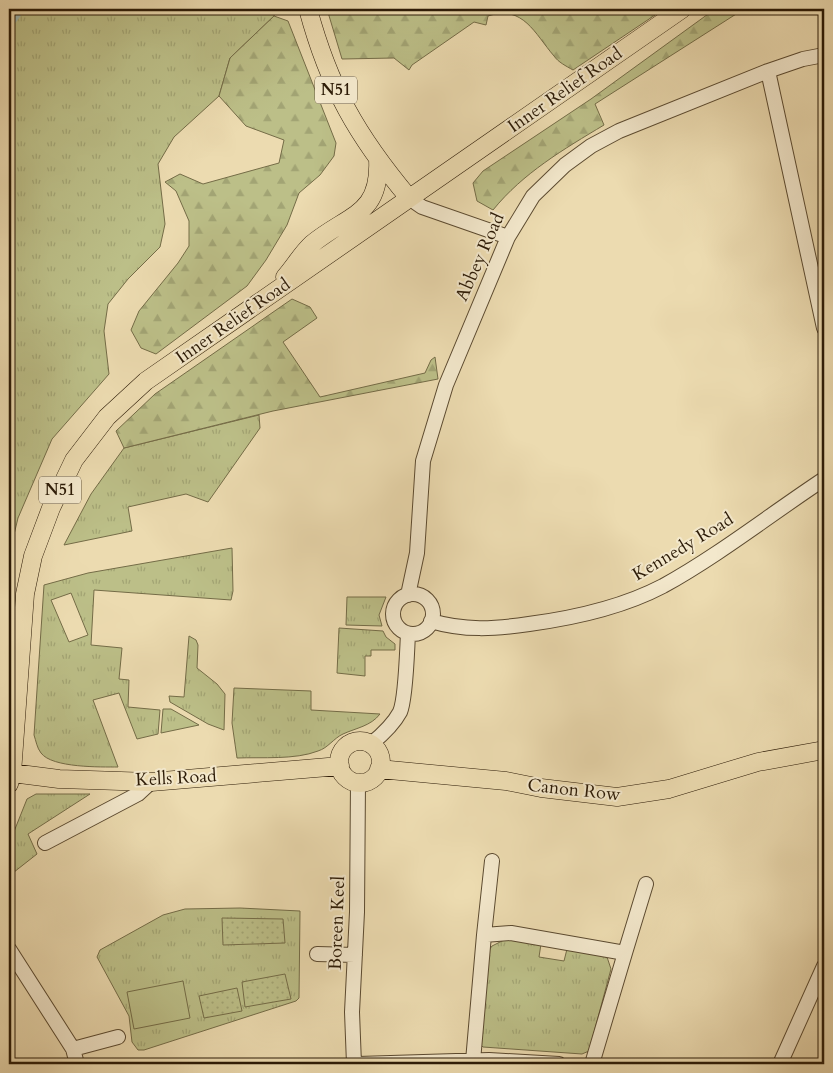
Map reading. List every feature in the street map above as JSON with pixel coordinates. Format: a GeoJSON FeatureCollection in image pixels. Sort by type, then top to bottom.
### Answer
{"type":"FeatureCollection","features":[{"type":"Feature","properties":{"kind":"main road","name":"Inner Relief Road"},"geometry":{"type":"LineString","coordinates":[[10,779],[25,594],[31,566],[51,508],[74,460],[107,417],[146,381],[682,9]]}},
{"type":"Feature","properties":{"kind":"main road","name":"N51"},"geometry":{"type":"LineString","coordinates":[[309,11],[319,45],[342,103],[378,159],[409,198]]}},
{"type":"Feature","properties":{"kind":"main road"},"geometry":{"type":"LineString","coordinates":[[270,296],[311,245],[368,205],[377,184],[378,159]]}},
{"type":"Feature","properties":{"kind":"main road"},"geometry":{"type":"LineString","coordinates":[[358,741],[371,744],[380,755],[379,769],[371,779],[358,782],[346,777],[340,766],[339,759],[346,747],[358,741]]}},
{"type":"Feature","properties":{"kind":"main road","name":"Canon Row"},"geometry":{"type":"LineString","coordinates":[[379,769],[488,779],[617,798],[669,789],[758,762],[824,750]]}},
{"type":"Feature","properties":{"kind":"main road","name":"Kells Road"},"geometry":{"type":"LineString","coordinates":[[10,779],[59,778],[151,782],[340,766]]}},
{"type":"Feature","properties":{"kind":"street","name":"Abbey Road"},"geometry":{"type":"LineString","coordinates":[[408,595],[417,553],[423,461],[446,385],[508,237],[521,213],[539,190],[565,165],[591,146],[619,131],[768,71],[803,59],[824,55]]}},
{"type":"Feature","properties":{"kind":"street"},"geometry":{"type":"LineString","coordinates":[[768,71],[824,328]]}},
{"type":"Feature","properties":{"kind":"street"},"geometry":{"type":"LineString","coordinates":[[409,198],[422,207],[508,237]]}},
{"type":"Feature","properties":{"kind":"street","name":"Kennedy Road"},"geometry":{"type":"LineString","coordinates":[[431,621],[449,626],[476,629],[506,627],[578,615],[620,604],[663,585],[824,479]]}},
{"type":"Feature","properties":{"kind":"street"},"geometry":{"type":"LineString","coordinates":[[408,595],[420,596],[430,604],[431,621],[424,630],[408,634],[397,626],[393,614],[397,602],[408,595]]}},
{"type":"Feature","properties":{"kind":"street"},"geometry":{"type":"LineString","coordinates":[[371,744],[389,728],[400,711],[408,634]]}},
{"type":"Feature","properties":{"kind":"street"},"geometry":{"type":"LineString","coordinates":[[45,843],[138,794],[151,782]]}},
{"type":"Feature","properties":{"kind":"street","name":"Boreen Keel"},"geometry":{"type":"LineString","coordinates":[[356,1064],[352,1012],[355,955],[358,782]]}},
{"type":"Feature","properties":{"kind":"street"},"geometry":{"type":"LineString","coordinates":[[473,1061],[492,861]]}},
{"type":"Feature","properties":{"kind":"street"},"geometry":{"type":"LineString","coordinates":[[592,1064],[646,884]]}},
{"type":"Feature","properties":{"kind":"street"},"geometry":{"type":"LineString","coordinates":[[484,934],[511,933],[625,953]]}},
{"type":"Feature","properties":{"kind":"street"},"geometry":{"type":"LineString","coordinates":[[9,949],[73,1049],[77,1064]]}},
{"type":"Feature","properties":{"kind":"street"},"geometry":{"type":"LineString","coordinates":[[317,954],[355,955]]}},
{"type":"Feature","properties":{"kind":"street"},"geometry":{"type":"LineString","coordinates":[[780,1064],[824,966]]}},
{"type":"Feature","properties":{"kind":"street"},"geometry":{"type":"LineString","coordinates":[[73,1049],[118,1037]]}},
{"type":"Feature","properties":{"kind":"street"},"geometry":{"type":"LineString","coordinates":[[356,1064],[473,1061],[559,1064]]}},
{"type":"Feature","properties":{"kind":"green space"},"geometry":{"type":"Polygon","coordinates":[[[9,9],[276,9],[274,16],[230,58],[219,96],[174,137],[158,164],[165,224],[160,247],[128,279],[108,304],[104,331],[109,374],[52,439],[18,518],[10,551],[9,567],[9,9]]]}},
{"type":"Feature","properties":{"kind":"green space"},"geometry":{"type":"Polygon","coordinates":[[[327,9],[664,9],[573,70],[556,58],[527,23],[510,14],[500,13],[488,16],[486,25],[474,22],[412,65],[409,70],[394,58],[342,59],[327,9]]]}},
{"type":"Feature","properties":{"kind":"green space"},"geometry":{"type":"Polygon","coordinates":[[[715,9],[744,9],[595,104],[604,125],[531,173],[517,184],[493,210],[477,201],[473,183],[483,171],[591,99],[715,9]]]}},
{"type":"Feature","properties":{"kind":"green space"},"geometry":{"type":"Polygon","coordinates":[[[274,16],[288,21],[336,143],[334,156],[320,175],[299,193],[287,225],[266,260],[247,286],[156,354],[141,348],[131,330],[139,311],[178,263],[189,246],[189,221],[176,191],[165,182],[180,174],[203,184],[279,163],[284,140],[246,126],[219,96],[230,58],[274,16]]]}},
{"type":"Feature","properties":{"kind":"green space"},"geometry":{"type":"Polygon","coordinates":[[[292,299],[310,307],[317,318],[283,342],[320,397],[425,373],[431,360],[435,357],[438,379],[273,411],[124,448],[116,431],[155,394],[292,299]]]}},
{"type":"Feature","properties":{"kind":"green space"},"geometry":{"type":"Polygon","coordinates":[[[259,415],[260,428],[208,502],[186,494],[128,507],[132,531],[64,545],[91,494],[124,448],[259,415]]]}},
{"type":"Feature","properties":{"kind":"green space"},"geometry":{"type":"Polygon","coordinates":[[[232,548],[233,591],[231,600],[94,590],[91,645],[122,648],[119,679],[129,680],[128,707],[160,710],[158,734],[137,739],[119,693],[93,700],[118,767],[77,766],[55,762],[41,753],[34,735],[44,585],[88,573],[232,548]],[[71,593],[51,600],[69,642],[88,635],[71,593]]]}},
{"type":"Feature","properties":{"kind":"green space"},"geometry":{"type":"Polygon","coordinates":[[[347,597],[386,597],[379,615],[382,626],[346,625],[347,597]]]}},
{"type":"Feature","properties":{"kind":"green space"},"geometry":{"type":"Polygon","coordinates":[[[339,628],[383,631],[386,637],[395,644],[395,650],[371,650],[371,656],[365,656],[365,676],[337,673],[339,628]]]}},
{"type":"Feature","properties":{"kind":"green space"},"geometry":{"type":"Polygon","coordinates":[[[189,636],[196,640],[198,645],[197,668],[217,684],[225,694],[224,730],[208,724],[170,702],[169,696],[184,697],[189,636]]]}},
{"type":"Feature","properties":{"kind":"green space"},"geometry":{"type":"Polygon","coordinates":[[[234,688],[311,691],[311,710],[380,714],[368,724],[343,734],[322,750],[309,754],[289,757],[237,758],[232,723],[234,688]]]}},
{"type":"Feature","properties":{"kind":"green space"},"geometry":{"type":"Polygon","coordinates":[[[163,709],[171,709],[199,725],[161,733],[163,709]]]}},
{"type":"Feature","properties":{"kind":"green space"},"geometry":{"type":"Polygon","coordinates":[[[36,794],[90,794],[28,834],[37,854],[9,876],[9,844],[27,799],[36,794]]]}},
{"type":"Feature","properties":{"kind":"green space"},"geometry":{"type":"Polygon","coordinates":[[[240,908],[300,911],[299,998],[296,1001],[144,1050],[138,1050],[132,1042],[129,1016],[97,957],[100,950],[163,915],[185,909],[240,908]]]}},
{"type":"Feature","properties":{"kind":"green space"},"geometry":{"type":"Polygon","coordinates":[[[222,918],[283,919],[285,943],[223,945],[222,918]]]}},
{"type":"Feature","properties":{"kind":"green space"},"geometry":{"type":"Polygon","coordinates":[[[506,939],[541,944],[539,957],[564,961],[567,949],[607,957],[611,969],[589,1051],[582,1054],[483,1047],[479,1043],[487,953],[492,946],[506,939]]]}},
{"type":"Feature","properties":{"kind":"green space"},"geometry":{"type":"Polygon","coordinates":[[[285,974],[291,999],[245,1007],[242,982],[285,974]]]}},
{"type":"Feature","properties":{"kind":"green space"},"geometry":{"type":"Polygon","coordinates":[[[183,981],[190,1018],[134,1029],[127,992],[183,981]]]}},
{"type":"Feature","properties":{"kind":"green space"},"geometry":{"type":"Polygon","coordinates":[[[237,988],[242,1011],[204,1018],[199,996],[237,988]]]}},
{"type":"Feature","properties":{"kind":"waterway"},"geometry":{"type":"LineString","coordinates":[[9,20],[17,9]]}}]}
